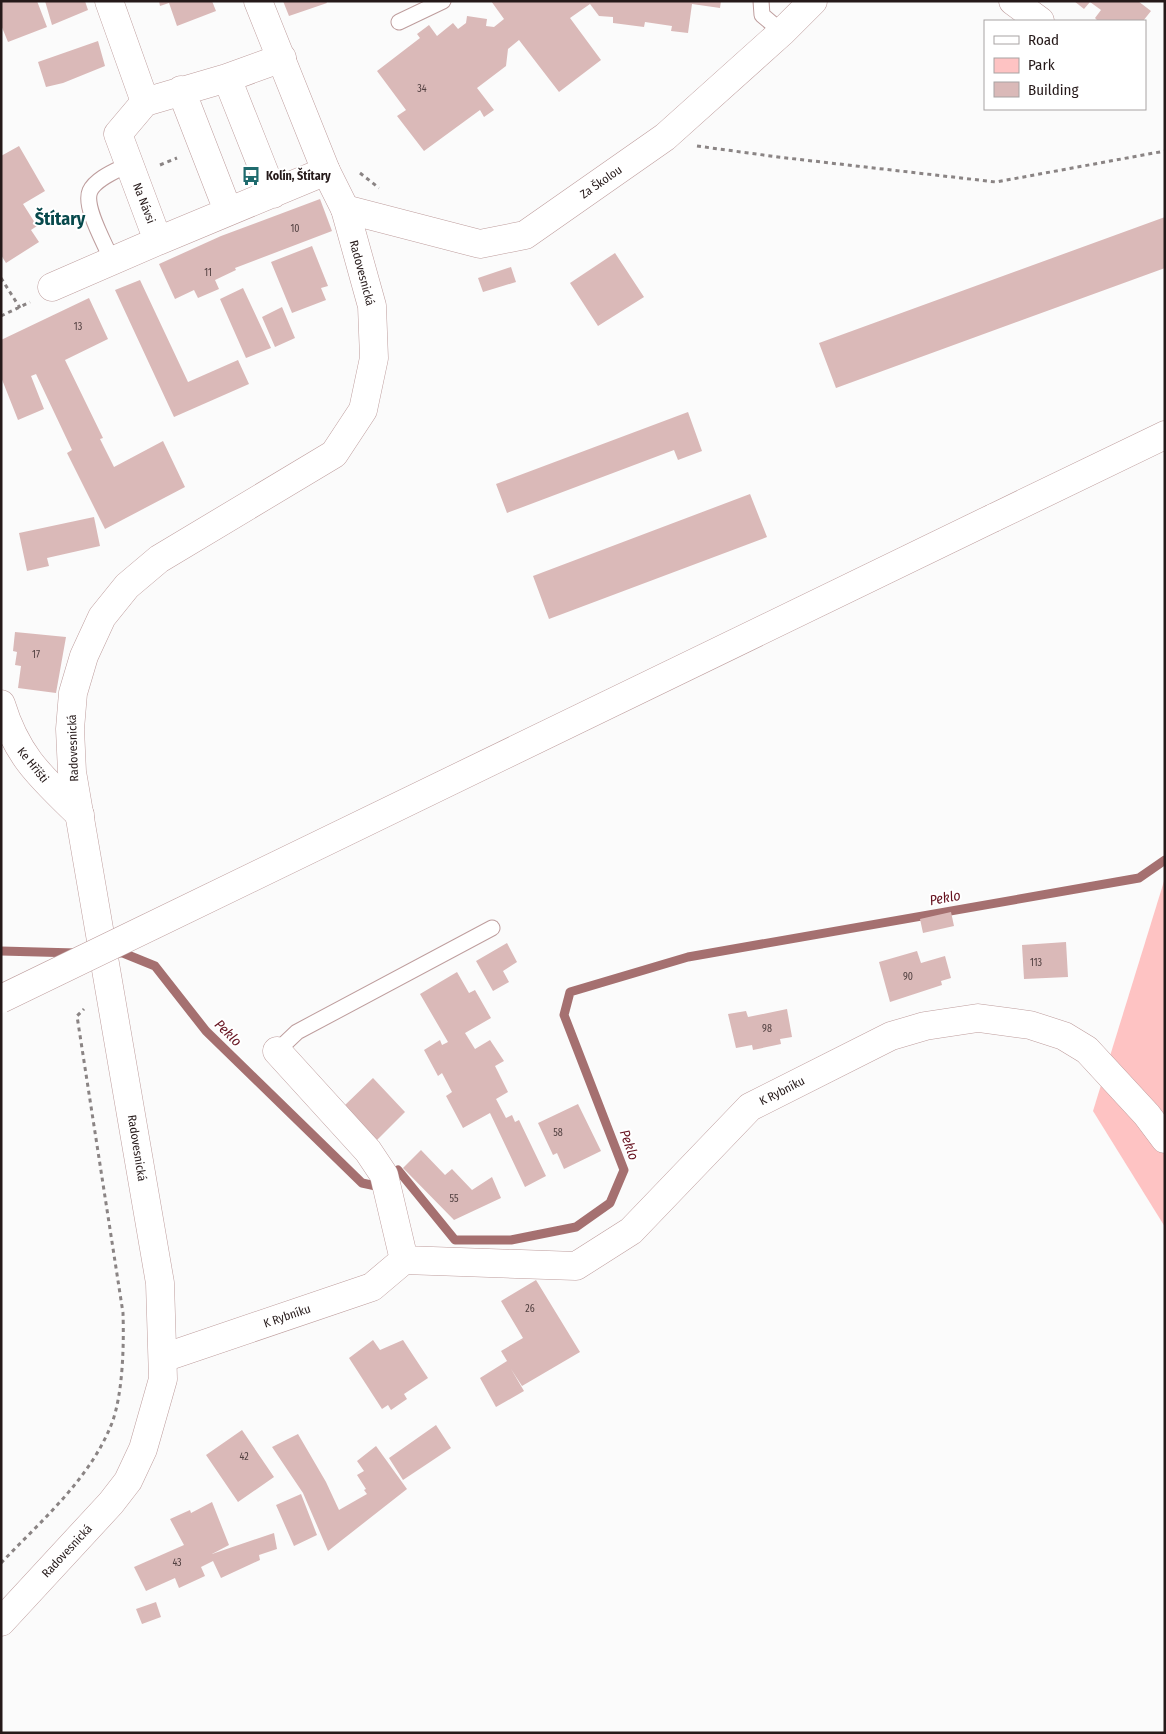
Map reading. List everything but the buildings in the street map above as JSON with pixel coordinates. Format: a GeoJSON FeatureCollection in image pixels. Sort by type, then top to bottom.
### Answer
{"type":"FeatureCollection","features":[{"type":"Feature","properties":{"kind":"street"},"geometry":{"type":"LineString","coordinates":[[109,1],[145,102],[226,78],[282,58]]}},
{"type":"Feature","properties":{"kind":"street","name":"Radovesnická"},"geometry":{"type":"LineString","coordinates":[[1,1622],[111,1503],[128,1480],[143,1449],[155,1413],[163,1379],[160,1283],[72,772],[70,729],[73,693],[84,656],[102,617],[127,586],[159,559],[334,454],[363,410],[374,358],[372,306],[345,209],[326,171],[258,1]]}},
{"type":"Feature","properties":{"kind":"street","name":"Za Školou"},"geometry":{"type":"LineString","coordinates":[[345,209],[480,244],[525,235],[665,137],[782,32],[813,1]]}},
{"type":"Feature","properties":{"kind":"street"},"geometry":{"type":"LineString","coordinates":[[1013,1],[1039,20]]}},
{"type":"Feature","properties":{"kind":"street"},"geometry":{"type":"LineString","coordinates":[[226,78],[273,194]]}},
{"type":"Feature","properties":{"kind":"street"},"geometry":{"type":"LineString","coordinates":[[181,90],[228,211]]}},
{"type":"Feature","properties":{"kind":"street","name":"Na Návsi"},"geometry":{"type":"LineString","coordinates":[[145,102],[118,134],[158,241]]}},
{"type":"Feature","properties":{"kind":"street"},"geometry":{"type":"LineString","coordinates":[[52,287],[326,171]]}},
{"type":"Feature","properties":{"kind":"street"},"geometry":{"type":"LineString","coordinates":[[1,999],[1165,435]]}},
{"type":"Feature","properties":{"kind":"street","name":"Ke Hřišti"},"geometry":{"type":"LineString","coordinates":[[1,704],[17,746],[41,777],[80,815]]}},
{"type":"Feature","properties":{"kind":"street","name":"K Rybníku"},"geometry":{"type":"LineString","coordinates":[[163,1358],[372,1286],[404,1260],[576,1266],[631,1232],[750,1107],[890,1036],[925,1026],[978,1018],[1030,1025],[1064,1036],[1087,1050],[1147,1115],[1165,1140]]}},
{"type":"Feature","properties":{"kind":"street"},"geometry":{"type":"LineString","coordinates":[[277,1051],[368,1151],[386,1181],[404,1260]]}},
{"type":"Feature","properties":{"kind":"lane"},"geometry":{"type":"LineString","coordinates":[[400,22],[443,1]]}},
{"type":"Feature","properties":{"kind":"lane"},"geometry":{"type":"LineString","coordinates":[[761,1],[762,15],[782,32]]}},
{"type":"Feature","properties":{"kind":"lane"},"geometry":{"type":"LineString","coordinates":[[112,261],[92,214],[88,198],[90,190],[97,183],[129,164]]}},
{"type":"Feature","properties":{"kind":"lane"},"geometry":{"type":"LineString","coordinates":[[277,1051],[297,1032],[492,928]]}},
{"type":"Feature","properties":{"kind":"path"},"geometry":{"type":"LineString","coordinates":[[665,137],[704,147],[778,158],[996,182],[1165,151]]}},
{"type":"Feature","properties":{"kind":"path"},"geometry":{"type":"LineString","coordinates":[[356,168],[382,190]]}},
{"type":"Feature","properties":{"kind":"path"},"geometry":{"type":"LineString","coordinates":[[1,278],[20,308],[1,316]]}},
{"type":"Feature","properties":{"kind":"path"},"geometry":{"type":"LineString","coordinates":[[1,1563],[73,1487],[97,1456],[113,1421],[124,1344],[123,1313],[77,1016],[109,979]]}},
{"type":"Feature","properties":{"kind":"green space"},"geometry":{"type":"Polygon","coordinates":[[[1165,878],[1165,1227],[1093,1111],[1165,878]]]}},
{"type":"Feature","properties":{"kind":"waterway","name":"Peklo"},"geometry":{"type":"LineString","coordinates":[[114,953],[123,953],[155,966],[206,1031],[362,1183],[376,1186],[398,1170],[455,1240],[511,1240],[576,1227],[610,1203],[624,1170],[564,1015],[570,992],[688,957],[1139,878],[1165,860]]}},
{"type":"Feature","properties":{"kind":"waterway","name":"Peklo"},"geometry":{"type":"LineString","coordinates":[[1,951],[76,953]]}},
{"type":"Feature","properties":{"kind":"place","name":"Kolín, Štítary"},"geometry":{"type":"Point","coordinates":[251,176]}},
{"type":"Feature","properties":{"kind":"district","name":"Štítary"},"geometry":{"type":"Point","coordinates":[60,219]}}]}
